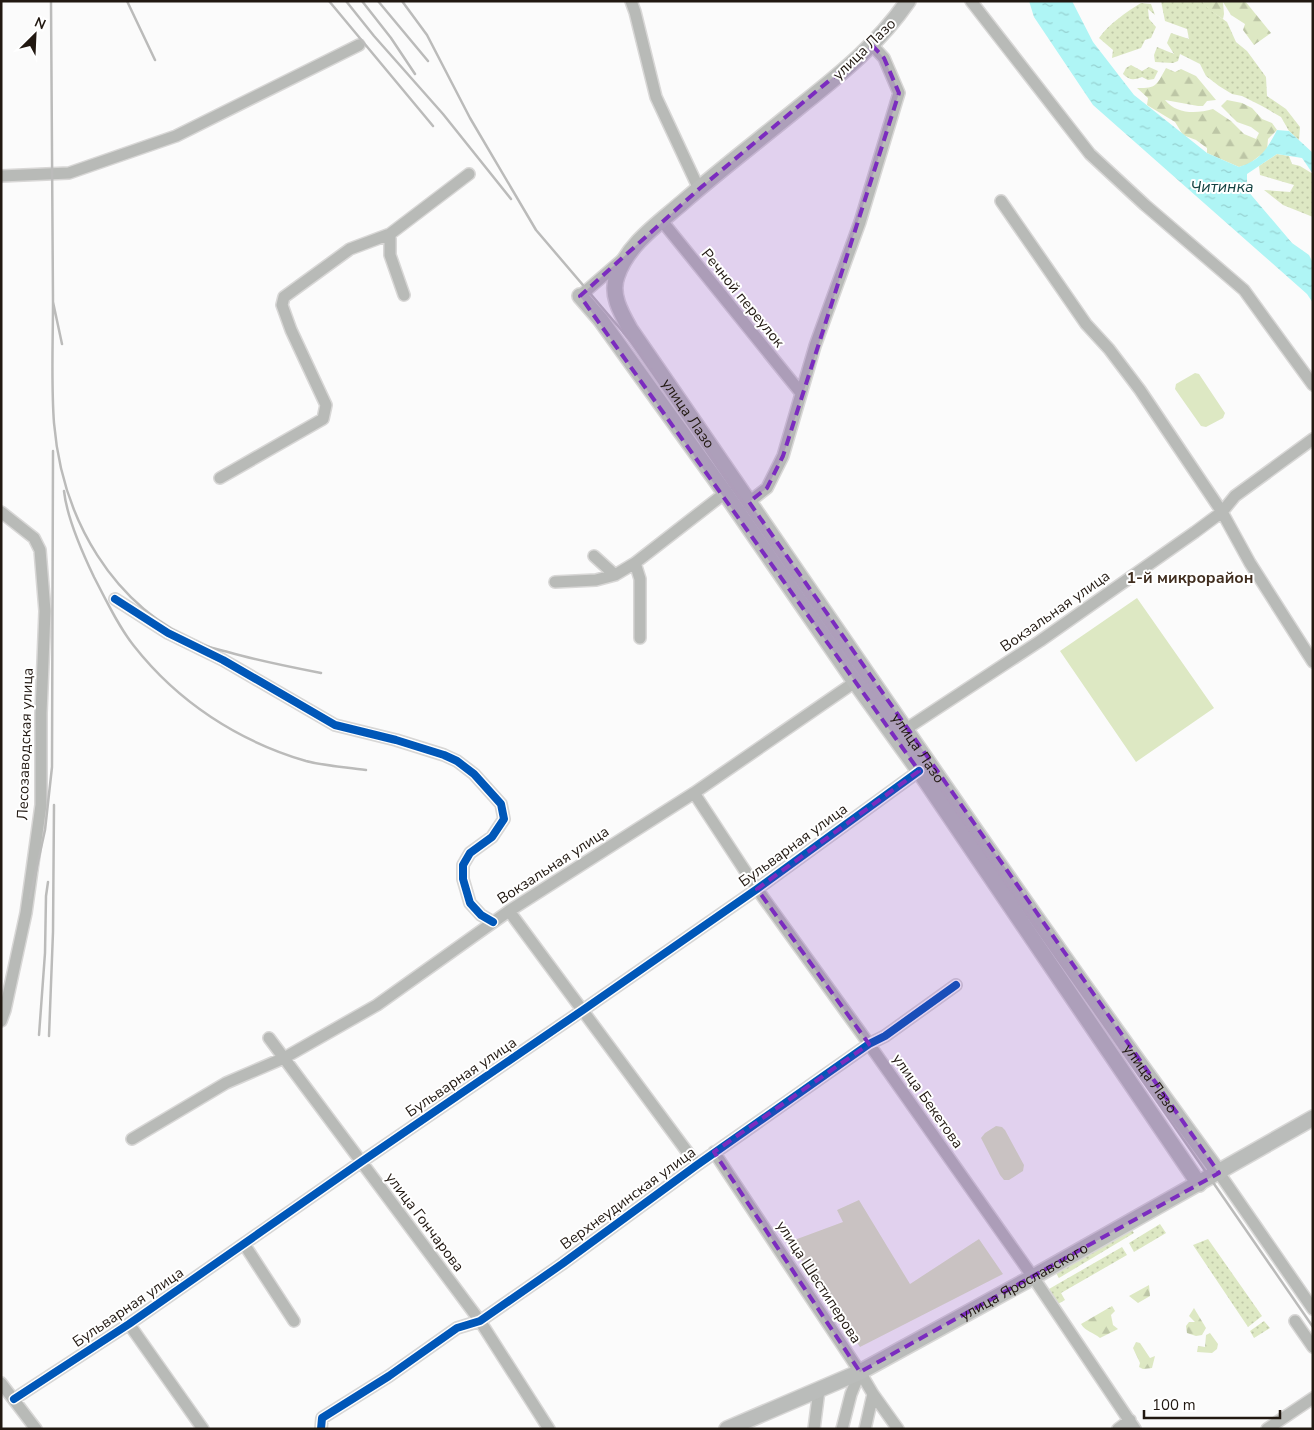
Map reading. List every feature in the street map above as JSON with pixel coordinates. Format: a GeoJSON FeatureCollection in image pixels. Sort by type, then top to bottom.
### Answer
{"type":"FeatureCollection","features":[{"type":"Feature","properties":{"kind":"main road","name":"улица Лазо"},"geometry":{"type":"LineString","coordinates":[[908,1],[897,18],[846,70],[699,189],[662,221],[630,253],[616,277],[615,292],[619,308],[630,329],[906,729],[1114,1026],[1219,1172]]}},
{"type":"Feature","properties":{"kind":"main road","name":"улица Лазо"},"geometry":{"type":"LineString","coordinates":[[580,296],[600,319],[725,493],[855,682],[920,771],[1199,1184]]}},
{"type":"Feature","properties":{"kind":"main road","name":"улица Ярославского"},"geometry":{"type":"LineString","coordinates":[[727,1429],[860,1372],[1199,1184],[1313,1118]]}},
{"type":"Feature","properties":{"kind":"street"},"geometry":{"type":"LineString","coordinates":[[631,1],[656,97],[699,189]]}},
{"type":"Feature","properties":{"kind":"street"},"geometry":{"type":"LineString","coordinates":[[971,1],[1090,154],[1145,205],[1244,290],[1313,385]]}},
{"type":"Feature","properties":{"kind":"street"},"geometry":{"type":"LineString","coordinates":[[1,176],[69,173],[176,136],[359,45]]}},
{"type":"Feature","properties":{"kind":"street"},"geometry":{"type":"LineString","coordinates":[[749,502],[767,488],[783,456],[815,346],[860,222],[899,93],[884,58],[872,45]]}},
{"type":"Feature","properties":{"kind":"street"},"geometry":{"type":"LineString","coordinates":[[220,478],[323,419],[326,405],[291,330],[282,305],[284,297],[350,249],[390,234],[469,174]]}},
{"type":"Feature","properties":{"kind":"street"},"geometry":{"type":"LineString","coordinates":[[1002,201],[1086,324],[1109,349],[1140,390],[1222,512],[1250,562],[1313,662]]}},
{"type":"Feature","properties":{"kind":"street","name":"Речной переулок"},"geometry":{"type":"LineString","coordinates":[[662,221],[801,393]]}},
{"type":"Feature","properties":{"kind":"street"},"geometry":{"type":"LineString","coordinates":[[390,234],[390,255],[404,295]]}},
{"type":"Feature","properties":{"kind":"street"},"geometry":{"type":"LineString","coordinates":[[580,296],[630,253]]}},
{"type":"Feature","properties":{"kind":"street","name":"Вокзальная улица"},"geometry":{"type":"LineString","coordinates":[[906,729],[1040,641],[1222,512],[1235,496],[1313,438]]}},
{"type":"Feature","properties":{"kind":"street"},"geometry":{"type":"LineString","coordinates":[[555,582],[596,580],[615,575],[636,563],[725,493]]}},
{"type":"Feature","properties":{"kind":"street","name":"Лесозаводская улица"},"geometry":{"type":"LineString","coordinates":[[1,512],[34,538],[40,550],[45,611],[40,805],[26,913],[5,1010],[1,1020]]}},
{"type":"Feature","properties":{"kind":"street"},"geometry":{"type":"LineString","coordinates":[[594,556],[615,575]]}},
{"type":"Feature","properties":{"kind":"street"},"geometry":{"type":"LineString","coordinates":[[636,563],[640,579],[640,638]]}},
{"type":"Feature","properties":{"kind":"street"},"geometry":{"type":"LineString","coordinates":[[115,599],[168,633],[223,660],[335,725],[396,740],[444,755],[457,761],[474,774],[501,804],[504,819],[492,837],[470,853],[463,865],[463,879],[470,903],[481,915],[493,922]]}},
{"type":"Feature","properties":{"kind":"street","name":"Вокзальная улица"},"geometry":{"type":"LineString","coordinates":[[132,1139],[226,1083],[284,1058],[377,1005],[509,911],[694,793],[855,682]]}},
{"type":"Feature","properties":{"kind":"street","name":"Бульварная улица"},"geometry":{"type":"LineString","coordinates":[[14,1399],[129,1324],[582,1010],[920,771]]}},
{"type":"Feature","properties":{"kind":"street","name":"улица Бекетова"},"geometry":{"type":"LineString","coordinates":[[694,793],[756,888],[869,1044],[1033,1277],[1133,1425]]}},
{"type":"Feature","properties":{"kind":"street"},"geometry":{"type":"LineString","coordinates":[[509,911],[697,1164]]}},
{"type":"Feature","properties":{"kind":"street","name":"Верхнеудинская улица"},"geometry":{"type":"LineString","coordinates":[[321,1429],[322,1418],[389,1376],[457,1328],[480,1321],[562,1264],[714,1152],[956,986]]}},
{"type":"Feature","properties":{"kind":"street","name":"улица Гончарова"},"geometry":{"type":"LineString","coordinates":[[269,1038],[480,1321],[549,1429]]}},
{"type":"Feature","properties":{"kind":"street","name":"улица Шестиперова"},"geometry":{"type":"LineString","coordinates":[[714,1152],[898,1429]]}},
{"type":"Feature","properties":{"kind":"street","name":"улица Лазо"},"geometry":{"type":"LineString","coordinates":[[1219,1172],[1313,1309]]}},
{"type":"Feature","properties":{"kind":"street"},"geometry":{"type":"LineString","coordinates":[[244,1244],[294,1321]]}},
{"type":"Feature","properties":{"kind":"street"},"geometry":{"type":"LineString","coordinates":[[1295,1321],[1313,1348]]}},
{"type":"Feature","properties":{"kind":"street"},"geometry":{"type":"LineString","coordinates":[[129,1324],[203,1429]]}},
{"type":"Feature","properties":{"kind":"street"},"geometry":{"type":"LineString","coordinates":[[842,1429],[850,1394],[860,1372]]}},
{"type":"Feature","properties":{"kind":"street"},"geometry":{"type":"LineString","coordinates":[[1,1383],[36,1429]]}},
{"type":"Feature","properties":{"kind":"street"},"geometry":{"type":"LineString","coordinates":[[814,1429],[819,1390]]}},
{"type":"Feature","properties":{"kind":"street"},"geometry":{"type":"LineString","coordinates":[[865,1429],[873,1394]]}},
{"type":"Feature","properties":{"kind":"street"},"geometry":{"type":"LineString","coordinates":[[1268,1429],[1313,1398]]}},
{"type":"Feature","properties":{"kind":"street"},"geometry":{"type":"LineString","coordinates":[[1118,1429],[1133,1425]]}},
{"type":"Feature","properties":{"kind":"highlighted area"},"geometry":{"type":"Polygon","coordinates":[[[872,45],[884,58],[899,93],[783,456],[767,488],[749,502],[1219,1173],[860,1372],[714,1152],[869,1044],[757,889],[919,771],[580,296],[699,189],[872,45]]]}},
{"type":"Feature","properties":{"kind":"green space"},"geometry":{"type":"Polygon","coordinates":[[[1161,1],[1202,1],[1209,9],[1227,22],[1236,42],[1247,51],[1266,77],[1267,96],[1286,109],[1300,127],[1299,140],[1289,131],[1281,117],[1219,86],[1206,76],[1200,64],[1180,54],[1178,61],[1173,63],[1155,62],[1154,55],[1157,47],[1174,54],[1167,43],[1171,33],[1189,39],[1187,29],[1165,21],[1161,1]]]}},
{"type":"Feature","properties":{"kind":"green space"},"geometry":{"type":"Polygon","coordinates":[[[1202,1],[1245,1],[1271,33],[1254,45],[1243,30],[1245,24],[1231,15],[1223,2],[1223,19],[1208,9],[1202,1]]]}},
{"type":"Feature","properties":{"kind":"green space"},"geometry":{"type":"Polygon","coordinates":[[[1141,3],[1151,4],[1155,15],[1148,9],[1149,19],[1156,27],[1151,38],[1145,40],[1141,48],[1112,58],[1113,50],[1099,38],[1113,23],[1141,3]]]}},
{"type":"Feature","properties":{"kind":"green space"},"geometry":{"type":"Polygon","coordinates":[[[1131,65],[1142,71],[1149,67],[1158,71],[1154,79],[1148,80],[1142,77],[1130,79],[1123,74],[1126,68],[1131,65]]]}},
{"type":"Feature","properties":{"kind":"green space"},"geometry":{"type":"Polygon","coordinates":[[[1166,68],[1175,72],[1181,69],[1196,76],[1216,100],[1207,101],[1203,106],[1198,106],[1165,100],[1170,105],[1187,112],[1213,109],[1231,121],[1244,134],[1256,139],[1259,133],[1251,127],[1237,122],[1221,106],[1227,100],[1242,103],[1252,108],[1262,119],[1272,123],[1277,130],[1268,139],[1267,150],[1249,164],[1239,167],[1207,153],[1207,148],[1196,140],[1183,135],[1175,122],[1147,105],[1148,98],[1137,88],[1149,88],[1156,84],[1166,68]]]}},
{"type":"Feature","properties":{"kind":"green space"},"geometry":{"type":"Polygon","coordinates":[[[1277,154],[1289,156],[1292,164],[1300,166],[1313,174],[1313,217],[1283,205],[1264,190],[1290,192],[1294,185],[1260,175],[1259,166],[1277,154]]]}},
{"type":"Feature","properties":{"kind":"green space"},"geometry":{"type":"Polygon","coordinates":[[[1195,373],[1199,374],[1225,413],[1223,418],[1206,427],[1201,426],[1175,389],[1176,384],[1195,373]]]}},
{"type":"Feature","properties":{"kind":"green space"},"geometry":{"type":"Polygon","coordinates":[[[1137,598],[1214,708],[1136,762],[1060,651],[1137,598]]]}},
{"type":"Feature","properties":{"kind":"green space"},"geometry":{"type":"Polygon","coordinates":[[[996,1126],[1002,1127],[1005,1130],[1024,1165],[1023,1171],[1009,1180],[1004,1180],[1000,1175],[981,1138],[996,1126]]]}},
{"type":"Feature","properties":{"kind":"green space"},"geometry":{"type":"Polygon","coordinates":[[[859,1200],[910,1284],[979,1239],[1003,1274],[860,1347],[789,1242],[843,1222],[837,1210],[859,1200]]]}},
{"type":"Feature","properties":{"kind":"green space"},"geometry":{"type":"Polygon","coordinates":[[[1160,1224],[1166,1233],[1134,1252],[1129,1243],[1160,1224]]]}},
{"type":"Feature","properties":{"kind":"green space"},"geometry":{"type":"Polygon","coordinates":[[[1132,1230],[1134,1233],[1059,1278],[1054,1270],[1132,1230]]]}},
{"type":"Feature","properties":{"kind":"green space"},"geometry":{"type":"Polygon","coordinates":[[[1208,1239],[1262,1316],[1248,1327],[1193,1245],[1208,1239]]]}},
{"type":"Feature","properties":{"kind":"green space"},"geometry":{"type":"Polygon","coordinates":[[[1122,1247],[1127,1255],[1061,1293],[1065,1300],[1058,1304],[1049,1289],[1122,1247]]]}},
{"type":"Feature","properties":{"kind":"green space"},"geometry":{"type":"Polygon","coordinates":[[[1149,1285],[1150,1296],[1138,1303],[1129,1296],[1149,1285]]]}},
{"type":"Feature","properties":{"kind":"green space"},"geometry":{"type":"Polygon","coordinates":[[[1112,1306],[1115,1311],[1111,1315],[1113,1325],[1118,1329],[1100,1338],[1085,1329],[1081,1324],[1112,1306]]]}},
{"type":"Feature","properties":{"kind":"green space"},"geometry":{"type":"Polygon","coordinates":[[[1194,1308],[1206,1328],[1202,1335],[1196,1336],[1187,1333],[1186,1326],[1189,1322],[1195,1322],[1189,1316],[1194,1308]]]}},
{"type":"Feature","properties":{"kind":"green space"},"geometry":{"type":"Polygon","coordinates":[[[1264,1321],[1270,1328],[1254,1338],[1250,1331],[1264,1321]]]}},
{"type":"Feature","properties":{"kind":"green space"},"geometry":{"type":"Polygon","coordinates":[[[1210,1333],[1218,1344],[1217,1349],[1212,1353],[1197,1352],[1198,1346],[1205,1347],[1206,1335],[1210,1333]]]}},
{"type":"Feature","properties":{"kind":"green space"},"geometry":{"type":"Polygon","coordinates":[[[1136,1342],[1140,1343],[1150,1358],[1155,1356],[1152,1368],[1143,1369],[1139,1367],[1140,1363],[1133,1348],[1136,1342]]]}},
{"type":"Feature","properties":{"kind":"water","name":"Читинка"},"geometry":{"type":"Polygon","coordinates":[[[1029,1],[1072,1],[1093,42],[1134,95],[1207,153],[1239,167],[1258,157],[1270,143],[1277,130],[1289,131],[1313,153],[1313,174],[1302,158],[1277,154],[1247,174],[1247,190],[1292,243],[1309,255],[1313,263],[1313,303],[1307,294],[1093,105],[1034,17],[1029,1]]]}},
{"type":"Feature","properties":{"kind":"railway"},"geometry":{"type":"LineString","coordinates":[[51,1],[53,302],[62,344]]}},
{"type":"Feature","properties":{"kind":"railway"},"geometry":{"type":"LineString","coordinates":[[127,1],[155,60]]}},
{"type":"Feature","properties":{"kind":"railway"},"geometry":{"type":"LineString","coordinates":[[329,1],[433,126]]}},
{"type":"Feature","properties":{"kind":"railway"},"geometry":{"type":"LineString","coordinates":[[346,1],[374,36],[443,114],[511,199]]}},
{"type":"Feature","properties":{"kind":"railway"},"geometry":{"type":"LineString","coordinates":[[362,1],[391,38],[415,74]]}},
{"type":"Feature","properties":{"kind":"railway"},"geometry":{"type":"LineString","coordinates":[[378,1],[428,61]]}},
{"type":"Feature","properties":{"kind":"railway"},"geometry":{"type":"LineString","coordinates":[[402,1],[427,35],[470,118],[536,230],[635,346],[1313,1327]]}},
{"type":"Feature","properties":{"kind":"railway"},"geometry":{"type":"LineString","coordinates":[[53,302],[53,408],[59,458],[68,492],[81,525],[97,555],[118,583],[142,608],[171,628],[203,645],[263,661],[321,673]]}},
{"type":"Feature","properties":{"kind":"railway"},"geometry":{"type":"LineString","coordinates":[[30,898],[45,830],[52,767],[53,451]]}},
{"type":"Feature","properties":{"kind":"railway"},"geometry":{"type":"LineString","coordinates":[[64,491],[68,513],[80,546],[112,613],[134,646],[170,685],[190,702],[233,731],[281,753],[306,761],[366,770]]}},
{"type":"Feature","properties":{"kind":"railway"},"geometry":{"type":"LineString","coordinates":[[49,1036],[53,932],[54,805]]}},
{"type":"Feature","properties":{"kind":"railway"},"geometry":{"type":"LineString","coordinates":[[39,1035],[48,882]]}},
{"type":"Feature","properties":{"kind":"cycle path"},"geometry":{"type":"LineString","coordinates":[[115,599],[168,633],[223,660],[335,725],[396,740],[444,755],[457,761],[474,774],[501,804],[504,819],[492,837],[470,853],[463,865],[463,879],[470,903],[481,915],[493,922]]}},
{"type":"Feature","properties":{"kind":"cycle path"},"geometry":{"type":"LineString","coordinates":[[14,1399],[129,1324],[583,1010],[757,889],[919,771]]}},
{"type":"Feature","properties":{"kind":"cycle path"},"geometry":{"type":"LineString","coordinates":[[321,1429],[322,1418],[389,1376],[457,1328],[480,1321],[562,1264],[697,1165],[956,985]]}},
{"type":"Feature","properties":{"kind":"district","name":"1-й микрорайон"},"geometry":{"type":"Point","coordinates":[1190,578]}}]}
